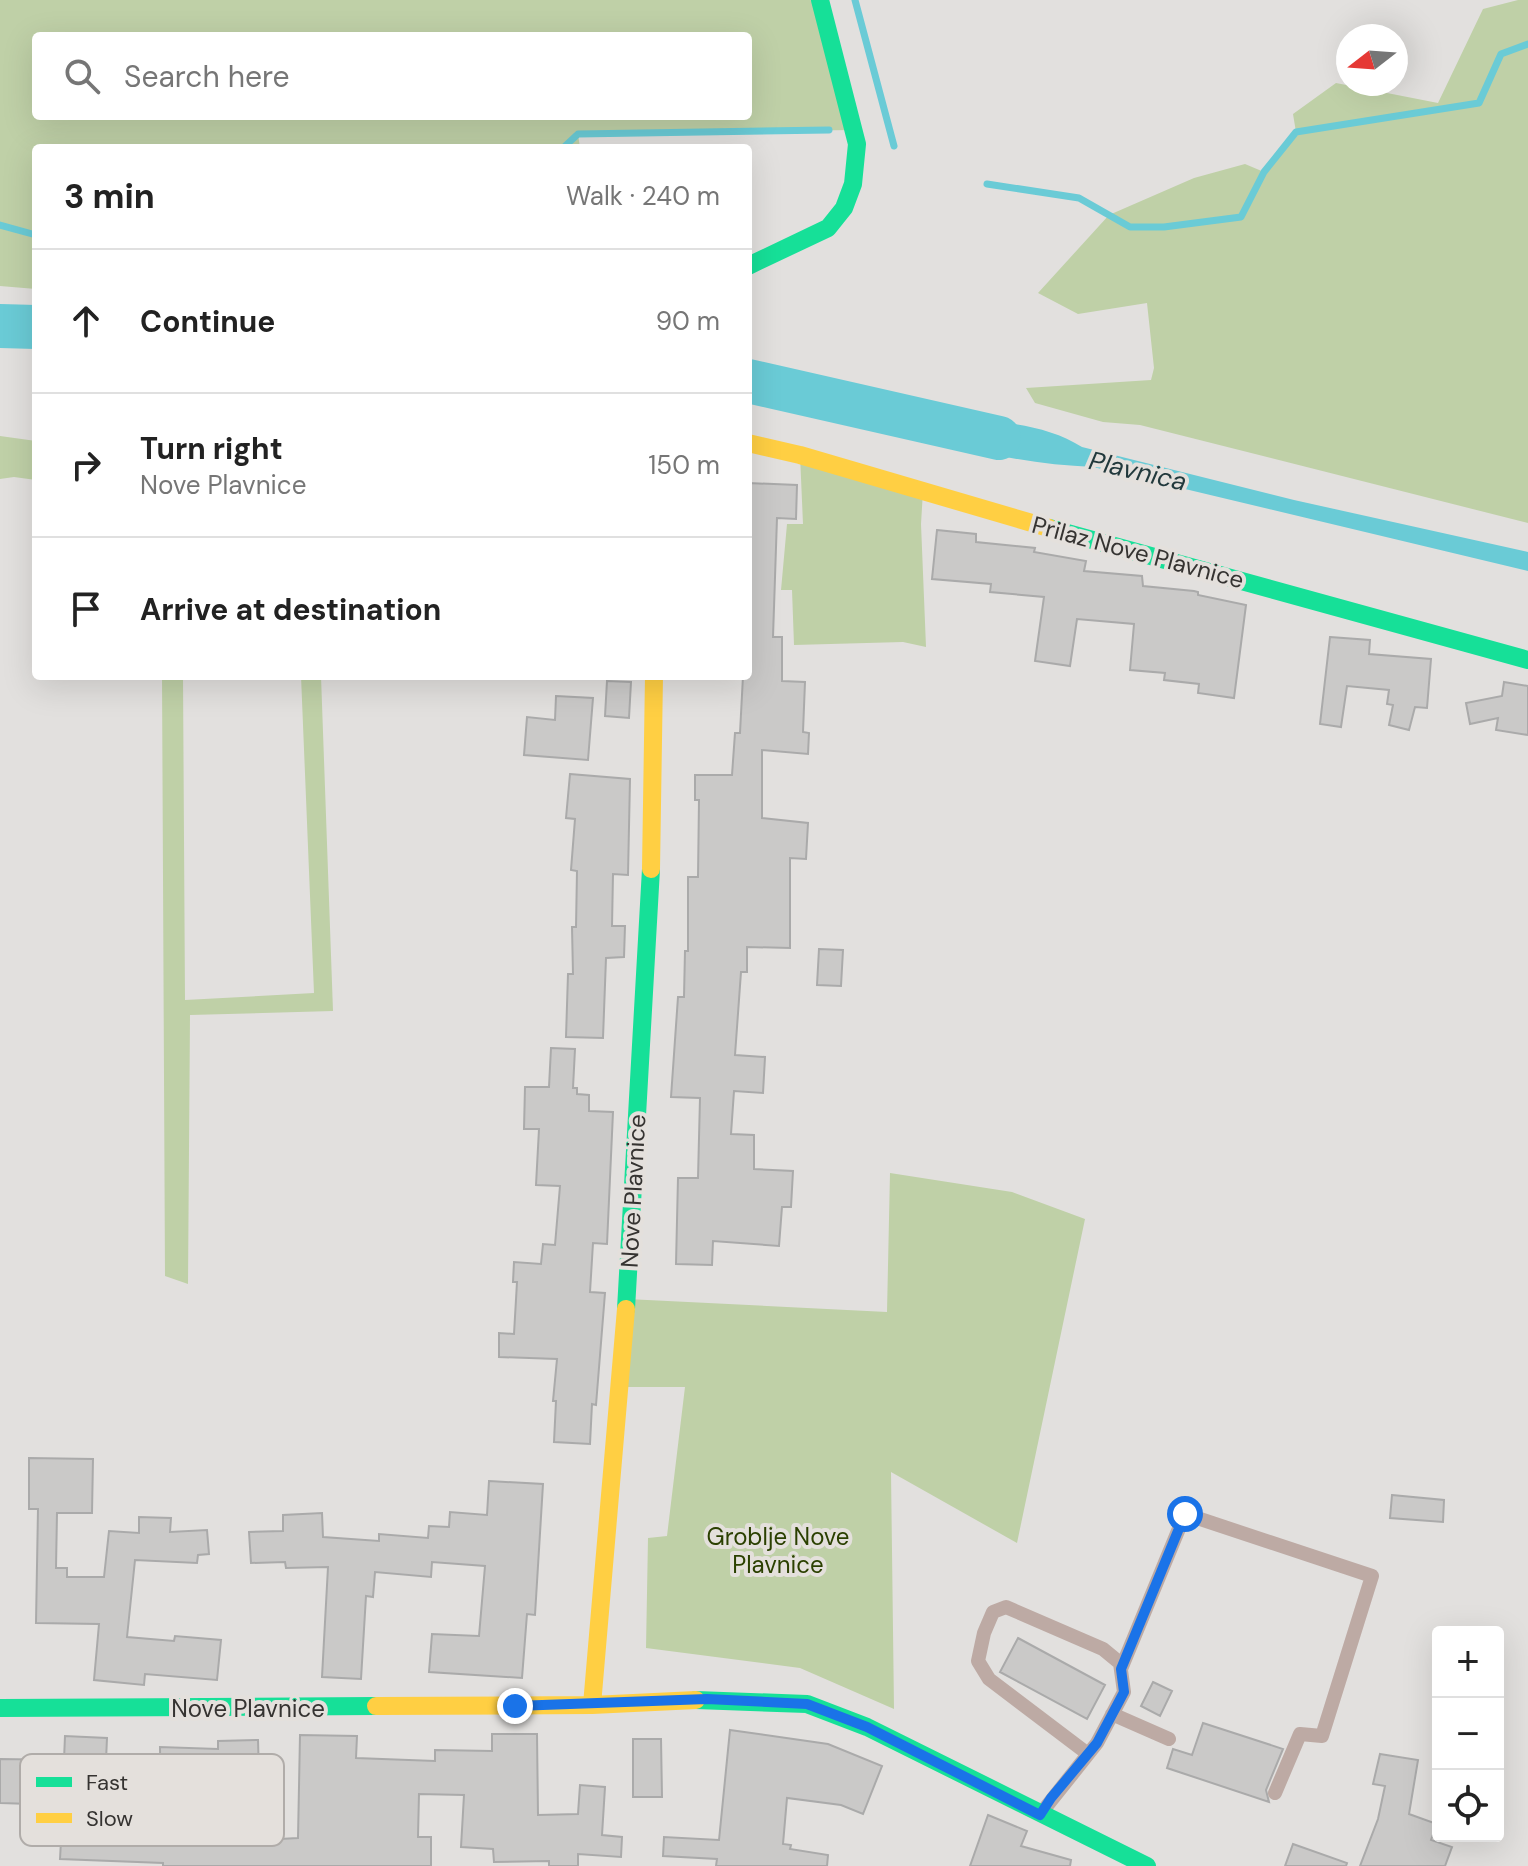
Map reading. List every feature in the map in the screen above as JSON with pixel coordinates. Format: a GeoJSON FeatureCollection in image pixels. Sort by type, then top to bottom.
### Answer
{"type":"FeatureCollection","features":[{"type":"Feature","properties":{"kind":"street"},"geometry":{"type":"LineString","coordinates":[[752,264],[828,228],[844,208],[853,184],[857,144],[820,0]]}},
{"type":"Feature","properties":{"kind":"street","name":"Prilaz Nove Plavnice"},"geometry":{"type":"LineString","coordinates":[[752,444],[1528,660]]}},
{"type":"Feature","properties":{"kind":"street","name":"Nove Plavnice"},"geometry":{"type":"LineString","coordinates":[[592,1705],[628,1283],[651,861],[654,680]]}},
{"type":"Feature","properties":{"kind":"street","name":"Nove Plavnice"},"geometry":{"type":"LineString","coordinates":[[0,1708],[592,1705],[707,1699],[807,1704],[867,1727],[1147,1866]]}},
{"type":"Feature","properties":{"kind":"lane"},"geometry":{"type":"LineString","coordinates":[[1121,1669],[1185,1514],[1372,1576],[1322,1736],[1300,1734],[1275,1793]]}},
{"type":"Feature","properties":{"kind":"lane"},"geometry":{"type":"LineString","coordinates":[[1040,1815],[1097,1743],[1124,1692],[1120,1663],[1103,1649],[1006,1607],[993,1612],[984,1633],[978,1661],[989,1679],[1088,1754]]}},
{"type":"Feature","properties":{"kind":"lane"},"geometry":{"type":"LineString","coordinates":[[1112,1714],[1169,1739]]}},
{"type":"Feature","properties":{"kind":"green space"},"geometry":{"type":"Polygon","coordinates":[[[0,0],[820,0],[853,130],[578,134],[579,144],[32,144],[32,289],[0,286],[0,0]]]}},
{"type":"Feature","properties":{"kind":"green space"},"geometry":{"type":"Polygon","coordinates":[[[1528,0],[1528,523],[1140,425],[1103,422],[1035,403],[1026,388],[1151,380],[1154,368],[1147,303],[1078,314],[1038,293],[1109,215],[1194,178],[1245,164],[1264,172],[1296,132],[1293,114],[1336,83],[1336,96],[1402,96],[1438,103],[1483,9],[1528,0]]]}},
{"type":"Feature","properties":{"kind":"green space"},"geometry":{"type":"Polygon","coordinates":[[[0,436],[32,440],[32,479],[0,479],[0,436]]]}},
{"type":"Feature","properties":{"kind":"green space"},"geometry":{"type":"Polygon","coordinates":[[[800,455],[923,491],[921,524],[926,647],[903,642],[794,645],[792,590],[781,590],[787,524],[803,524],[800,455]]]}},
{"type":"Feature","properties":{"kind":"green space"},"geometry":{"type":"Polygon","coordinates":[[[162,680],[183,680],[185,1000],[314,993],[301,680],[321,680],[333,1011],[190,1015],[188,1284],[165,1276],[162,680]]]}},
{"type":"Feature","properties":{"kind":"green space","name":"Groblje Nove Plavnice"},"geometry":{"type":"Polygon","coordinates":[[[890,1173],[1012,1192],[1085,1219],[1017,1543],[891,1472],[894,1709],[800,1668],[646,1648],[648,1538],[667,1536],[685,1387],[619,1387],[627,1299],[887,1312],[890,1173]]]}},
{"type":"Feature","properties":{"kind":"water"},"geometry":{"type":"Polygon","coordinates":[[[957,419],[1037,429],[1082,447],[1294,500],[1528,552],[1528,571],[1093,467],[1036,462],[980,451],[944,439],[941,424],[957,419]]]}},
{"type":"Feature","properties":{"kind":"building"},"geometry":{"type":"Polygon","coordinates":[[[752,483],[797,485],[796,519],[777,518],[773,637],[782,637],[782,681],[805,682],[803,732],[809,733],[808,754],[762,750],[762,818],[808,823],[806,859],[790,858],[790,948],[747,947],[747,972],[741,972],[735,1055],[765,1057],[763,1093],[734,1091],[731,1134],[754,1135],[754,1169],[793,1171],[791,1207],[782,1207],[779,1246],[713,1241],[712,1265],[676,1264],[678,1178],[698,1178],[700,1098],[671,1097],[678,997],[684,997],[685,951],[688,951],[688,877],[698,877],[699,800],[695,800],[695,775],[732,775],[735,733],[740,733],[743,680],[752,680],[752,483]]]}},
{"type":"Feature","properties":{"kind":"building"},"geometry":{"type":"Polygon","coordinates":[[[937,530],[976,534],[976,542],[1035,548],[1034,552],[1086,561],[1084,571],[1142,576],[1143,586],[1194,591],[1198,595],[1246,605],[1234,698],[1198,693],[1199,684],[1164,680],[1165,673],[1130,670],[1134,624],[1077,619],[1070,666],[1035,661],[1044,597],[990,592],[991,584],[932,579],[937,530]]]}},
{"type":"Feature","properties":{"kind":"building"},"geometry":{"type":"Polygon","coordinates":[[[1330,637],[1370,640],[1369,654],[1431,659],[1427,708],[1415,707],[1409,730],[1389,725],[1393,705],[1387,704],[1389,690],[1347,686],[1341,727],[1320,724],[1330,637]]]}},
{"type":"Feature","properties":{"kind":"building"},"geometry":{"type":"Polygon","coordinates":[[[607,681],[631,682],[629,718],[605,716],[607,681]]]}},
{"type":"Feature","properties":{"kind":"building"},"geometry":{"type":"Polygon","coordinates":[[[1504,682],[1528,686],[1528,735],[1496,730],[1498,718],[1470,724],[1466,703],[1502,696],[1504,682]]]}},
{"type":"Feature","properties":{"kind":"building"},"geometry":{"type":"Polygon","coordinates":[[[556,696],[593,698],[588,760],[524,755],[527,717],[555,720],[556,696]]]}},
{"type":"Feature","properties":{"kind":"building"},"geometry":{"type":"Polygon","coordinates":[[[570,774],[630,779],[628,875],[613,874],[612,926],[625,926],[624,957],[606,958],[603,1038],[566,1037],[568,974],[573,974],[572,927],[576,927],[577,871],[571,870],[575,819],[566,818],[570,774]]]}},
{"type":"Feature","properties":{"kind":"building"},"geometry":{"type":"Polygon","coordinates":[[[819,949],[843,950],[841,986],[817,985],[819,949]]]}},
{"type":"Feature","properties":{"kind":"building"},"geometry":{"type":"Polygon","coordinates":[[[551,1048],[575,1049],[573,1088],[577,1088],[577,1094],[589,1095],[589,1111],[613,1112],[607,1244],[593,1243],[590,1292],[605,1293],[590,1444],[554,1442],[556,1401],[553,1401],[557,1359],[499,1357],[499,1333],[514,1334],[517,1282],[513,1282],[514,1262],[541,1264],[543,1244],[555,1245],[560,1186],[536,1185],[539,1129],[524,1129],[525,1087],[549,1087],[551,1048]]]}},
{"type":"Feature","properties":{"kind":"building"},"geometry":{"type":"Polygon","coordinates":[[[29,1458],[93,1459],[92,1513],[57,1513],[56,1568],[67,1568],[67,1577],[104,1577],[109,1531],[139,1533],[139,1517],[171,1518],[170,1532],[207,1530],[209,1554],[198,1555],[197,1563],[135,1560],[127,1637],[174,1641],[175,1636],[221,1640],[217,1680],[145,1674],[144,1685],[94,1680],[99,1624],[36,1623],[38,1509],[29,1509],[29,1458]]]}},
{"type":"Feature","properties":{"kind":"building"},"geometry":{"type":"Polygon","coordinates":[[[489,1481],[543,1484],[535,1615],[527,1614],[522,1678],[429,1672],[432,1634],[479,1636],[485,1566],[432,1562],[431,1577],[375,1572],[373,1597],[366,1596],[361,1679],[322,1677],[328,1567],[286,1568],[285,1562],[251,1563],[249,1532],[283,1531],[283,1515],[322,1513],[323,1537],[379,1541],[379,1534],[428,1538],[429,1526],[449,1527],[450,1512],[487,1515],[489,1481]]]}},
{"type":"Feature","properties":{"kind":"building"},"geometry":{"type":"Polygon","coordinates":[[[1392,1495],[1444,1500],[1443,1522],[1390,1518],[1392,1495]]]}},
{"type":"Feature","properties":{"kind":"building"},"geometry":{"type":"Polygon","coordinates":[[[1018,1638],[1105,1685],[1087,1719],[1000,1672],[1018,1638]]]}},
{"type":"Feature","properties":{"kind":"building"},"geometry":{"type":"Polygon","coordinates":[[[1153,1682],[1172,1691],[1160,1716],[1141,1706],[1153,1682]]]}},
{"type":"Feature","properties":{"kind":"building"},"geometry":{"type":"Polygon","coordinates":[[[1203,1723],[1283,1749],[1266,1790],[1269,1802],[1167,1768],[1173,1749],[1192,1755],[1203,1723]]]}},
{"type":"Feature","properties":{"kind":"building"},"geometry":{"type":"Polygon","coordinates":[[[730,1730],[828,1744],[882,1766],[863,1814],[841,1805],[787,1798],[783,1844],[791,1845],[790,1849],[828,1855],[827,1866],[716,1866],[717,1859],[663,1856],[664,1837],[719,1840],[730,1730]]]}},
{"type":"Feature","properties":{"kind":"building"},"geometry":{"type":"Polygon","coordinates":[[[492,1734],[537,1734],[538,1815],[578,1814],[580,1785],[605,1787],[602,1835],[622,1837],[621,1857],[578,1854],[578,1866],[549,1866],[549,1861],[494,1862],[493,1849],[461,1847],[464,1795],[419,1794],[418,1837],[431,1837],[431,1866],[163,1866],[163,1863],[60,1859],[61,1846],[284,1846],[284,1839],[298,1838],[300,1735],[357,1736],[356,1758],[435,1761],[435,1750],[492,1751],[492,1734]]]}},
{"type":"Feature","properties":{"kind":"building"},"geometry":{"type":"Polygon","coordinates":[[[65,1736],[107,1738],[106,1754],[64,1754],[65,1736]]]}},
{"type":"Feature","properties":{"kind":"building"},"geometry":{"type":"Polygon","coordinates":[[[633,1739],[661,1739],[662,1797],[633,1797],[633,1739]]]}},
{"type":"Feature","properties":{"kind":"building"},"geometry":{"type":"Polygon","coordinates":[[[258,1740],[258,1754],[160,1754],[160,1747],[218,1749],[218,1741],[258,1740]]]}},
{"type":"Feature","properties":{"kind":"building"},"geometry":{"type":"Polygon","coordinates":[[[1380,1754],[1418,1760],[1409,1814],[1432,1822],[1432,1842],[1452,1847],[1445,1866],[1360,1866],[1378,1819],[1385,1786],[1373,1784],[1380,1754]]]}},
{"type":"Feature","properties":{"kind":"building"},"geometry":{"type":"Polygon","coordinates":[[[0,1759],[20,1759],[20,1804],[0,1803],[0,1759]]]}},
{"type":"Feature","properties":{"kind":"building"},"geometry":{"type":"Polygon","coordinates":[[[988,1815],[1027,1831],[1021,1846],[1071,1860],[1070,1866],[970,1866],[988,1815]]]}},
{"type":"Feature","properties":{"kind":"building"},"geometry":{"type":"Polygon","coordinates":[[[1293,1844],[1347,1863],[1346,1866],[1285,1866],[1293,1844]]]}},
{"type":"Feature","properties":{"kind":"waterway"},"geometry":{"type":"LineString","coordinates":[[855,0],[894,146]]}},
{"type":"Feature","properties":{"kind":"waterway"},"geometry":{"type":"LineString","coordinates":[[987,184],[1079,198],[1130,227],[1164,227],[1241,217],[1264,172],[1296,132],[1479,103],[1501,54],[1528,44]]}},
{"type":"Feature","properties":{"kind":"waterway"},"geometry":{"type":"LineString","coordinates":[[567,144],[578,134],[829,130]]}},
{"type":"Feature","properties":{"kind":"waterway"},"geometry":{"type":"LineString","coordinates":[[0,225],[32,234]]}},
{"type":"Feature","properties":{"kind":"waterway","name":"Plavnica"},"geometry":{"type":"LineString","coordinates":[[0,326],[32,327]]}},
{"type":"Feature","properties":{"kind":"waterway","name":"Plavnica"},"geometry":{"type":"LineString","coordinates":[[752,382],[999,438]]}},
{"type":"Feature","properties":{"kind":"traffic: fast"},"geometry":{"type":"LineString","coordinates":[[752,264],[828,228],[844,208],[853,184],[857,144],[820,0]]}},
{"type":"Feature","properties":{"kind":"traffic: fast"},"geometry":{"type":"LineString","coordinates":[[1049,528],[1528,660]]}},
{"type":"Feature","properties":{"kind":"traffic: fast"},"geometry":{"type":"LineString","coordinates":[[626,1309],[651,869]]}},
{"type":"Feature","properties":{"kind":"traffic: fast"},"geometry":{"type":"LineString","coordinates":[[696,1700],[807,1704],[867,1727],[1147,1866]]}},
{"type":"Feature","properties":{"kind":"traffic: fast"},"geometry":{"type":"LineString","coordinates":[[0,1708],[376,1706]]}},
{"type":"Feature","properties":{"kind":"traffic: slow"},"geometry":{"type":"LineString","coordinates":[[752,444],[800,455],[1049,528]]}},
{"type":"Feature","properties":{"kind":"traffic: slow"},"geometry":{"type":"LineString","coordinates":[[651,869],[654,680]]}},
{"type":"Feature","properties":{"kind":"traffic: slow"},"geometry":{"type":"LineString","coordinates":[[592,1705],[626,1309]]}},
{"type":"Feature","properties":{"kind":"traffic: slow"},"geometry":{"type":"LineString","coordinates":[[376,1706],[592,1705],[696,1700]]}},
{"type":"Feature","properties":{"kind":"route"},"geometry":{"type":"LineString","coordinates":[[515,1706],[707,1699],[807,1704],[867,1727],[1040,1815],[1097,1743],[1124,1692],[1121,1669],[1185,1514]]}}]}
